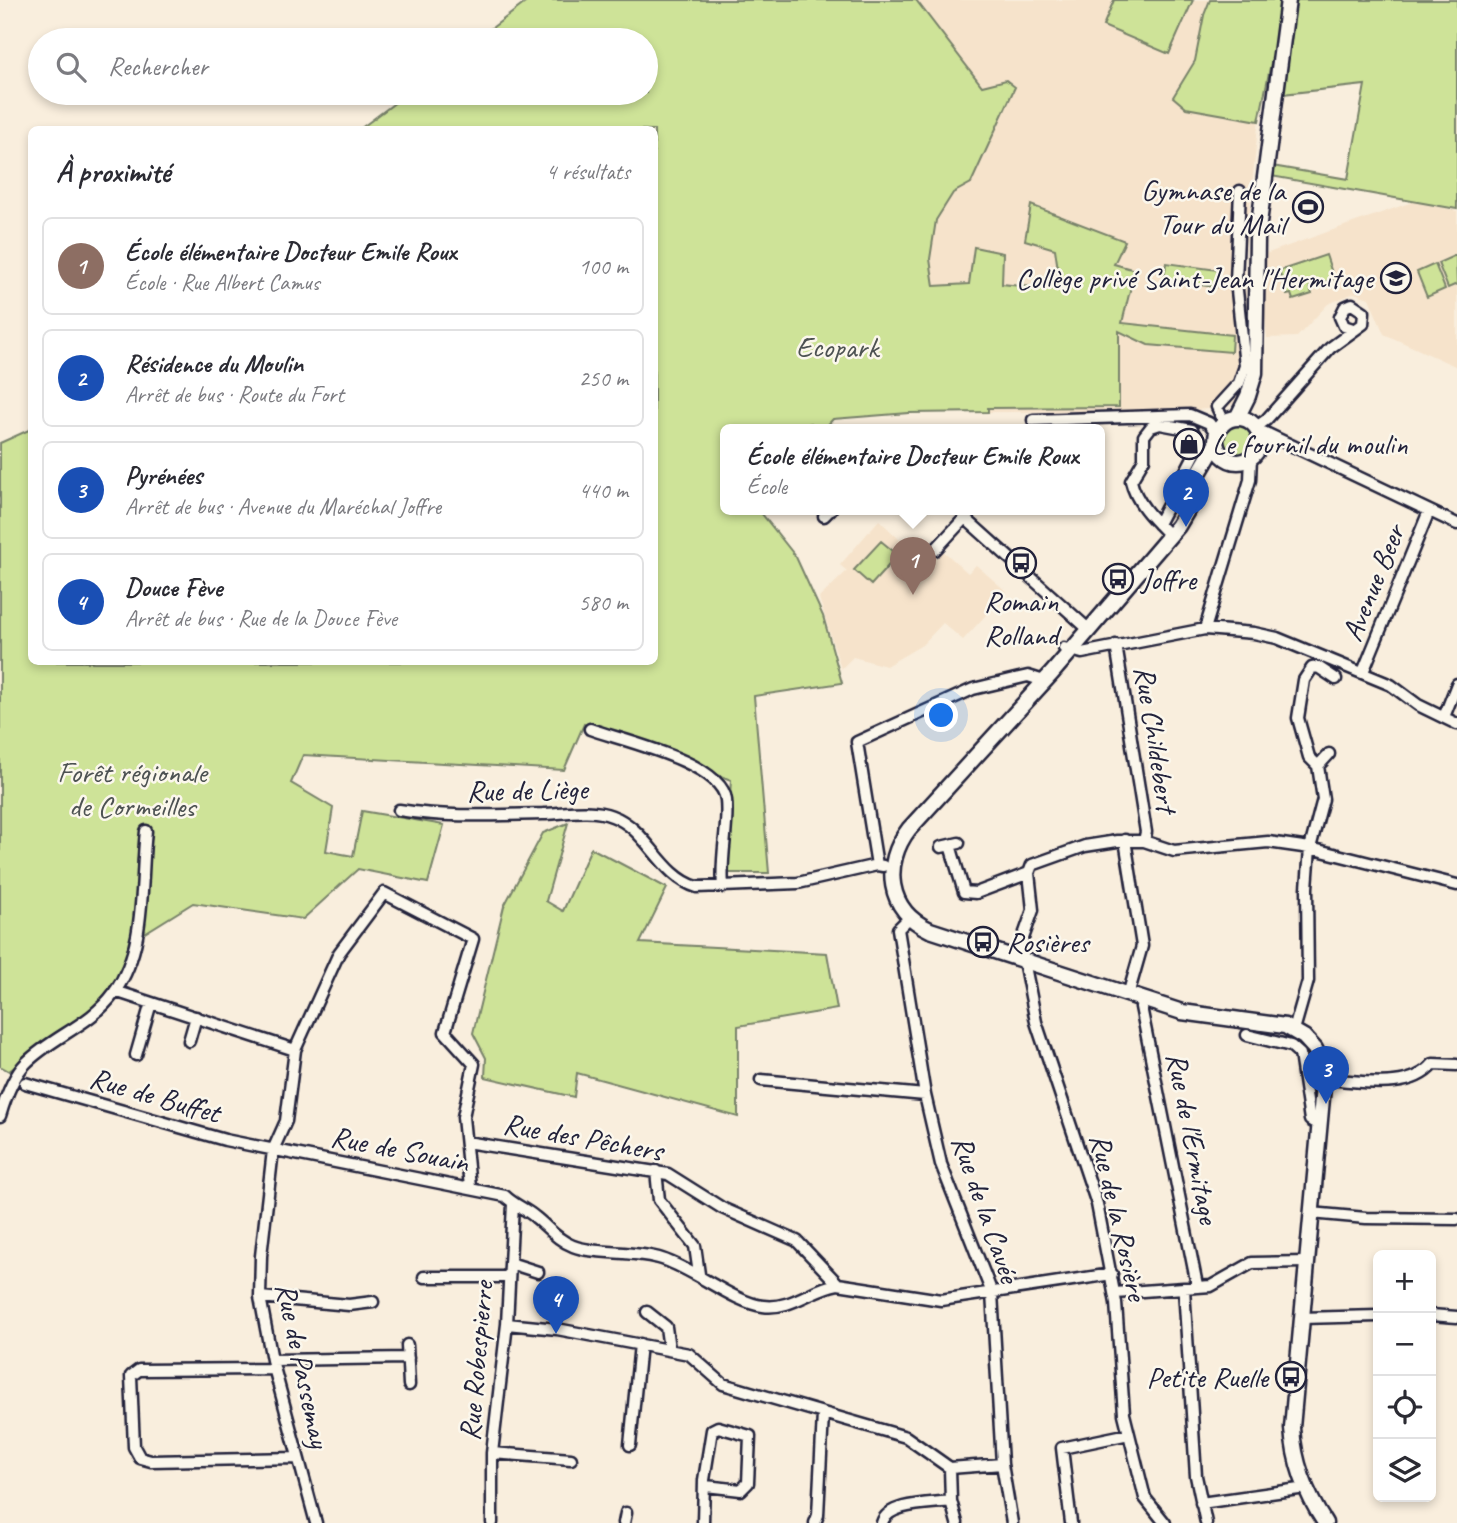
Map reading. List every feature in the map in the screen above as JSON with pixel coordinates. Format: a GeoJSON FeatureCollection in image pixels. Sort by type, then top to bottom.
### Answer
{"type":"FeatureCollection","features":[{"type":"Feature","properties":{"kind":"street"},"geometry":{"type":"LineString","coordinates":[[884,866],[909,829],[1184,517],[1196,489],[1199,473],[1255,377],[1255,292],[1264,167],[1288,0]]}},
{"type":"Feature","properties":{"kind":"street"},"geometry":{"type":"LineString","coordinates":[[1228,459],[1217,407],[1239,383],[1245,366],[1236,281],[1240,191]]}},
{"type":"Feature","properties":{"kind":"street"},"geometry":{"type":"LineString","coordinates":[[1255,292],[1264,364],[1262,384],[1253,406],[1259,444]]}},
{"type":"Feature","properties":{"kind":"street"},"geometry":{"type":"LineString","coordinates":[[1033,420],[1190,415],[1224,430],[1258,425],[1341,340],[1362,326],[1365,319],[1359,306],[1348,305],[1342,310],[1341,340]]}},
{"type":"Feature","properties":{"kind":"street"},"geometry":{"type":"LineString","coordinates":[[1342,324],[1353,330]]}},
{"type":"Feature","properties":{"kind":"street"},"geometry":{"type":"LineString","coordinates":[[1049,424],[1053,419]]}},
{"type":"Feature","properties":{"kind":"street"},"geometry":{"type":"LineString","coordinates":[[1158,524],[1200,443],[1192,430],[1160,424],[1151,427],[1144,436],[1144,459],[1131,481],[1141,503],[1158,524],[1170,535]]}},
{"type":"Feature","properties":{"kind":"street"},"geometry":{"type":"LineString","coordinates":[[1258,425],[1278,441],[1457,524]]}},
{"type":"Feature","properties":{"kind":"street"},"geometry":{"type":"LineString","coordinates":[[1205,629],[1250,480],[1251,457],[1259,444],[1266,440],[1278,441]]}},
{"type":"Feature","properties":{"kind":"street"},"geometry":{"type":"LineString","coordinates":[[1196,489],[1210,471],[1228,459],[1237,461],[1251,457]]}},
{"type":"Feature","properties":{"kind":"street","name":"Avenue Beer"},"geometry":{"type":"LineString","coordinates":[[1363,672],[1429,511]]}},
{"type":"Feature","properties":{"kind":"street"},"geometry":{"type":"LineString","coordinates":[[935,550],[967,515]]}},
{"type":"Feature","properties":{"kind":"street"},"geometry":{"type":"LineString","coordinates":[[971,515],[1084,630]]}},
{"type":"Feature","properties":{"kind":"street"},"geometry":{"type":"LineString","coordinates":[[1325,1523],[1306,1488],[1295,1456],[1292,1428],[1324,1079],[1318,1053],[1308,1040],[1294,1030],[1272,1022],[1182,1012],[930,930],[910,917],[884,866],[857,742],[973,689],[1028,676],[1082,653],[1205,629],[1227,629],[1277,638],[1391,685],[1418,705],[1457,723]]}},
{"type":"Feature","properties":{"kind":"street","name":"Rue Childebert"},"geometry":{"type":"LineString","coordinates":[[1116,645],[1146,832],[1144,841]]}},
{"type":"Feature","properties":{"kind":"street"},"geometry":{"type":"LineString","coordinates":[[1325,672],[1330,659]]}},
{"type":"Feature","properties":{"kind":"street"},"geometry":{"type":"LineString","coordinates":[[1294,1030],[1308,981],[1306,917],[1310,848],[1323,799],[1318,765],[1309,757],[1298,718],[1304,680],[1315,667],[1336,679]]}},
{"type":"Feature","properties":{"kind":"street"},"geometry":{"type":"LineString","coordinates":[[1444,717],[1457,684]]}},
{"type":"Feature","properties":{"kind":"street"},"geometry":{"type":"LineString","coordinates":[[590,729],[688,762],[720,789],[726,801],[721,853],[723,887]]}},
{"type":"Feature","properties":{"kind":"street"},"geometry":{"type":"LineString","coordinates":[[1318,765],[1329,754]]}},
{"type":"Feature","properties":{"kind":"street","name":"Rue de Liège"},"geometry":{"type":"LineString","coordinates":[[399,810],[435,816],[599,812],[626,822],[684,882],[697,887],[798,883],[884,866]]}},
{"type":"Feature","properties":{"kind":"street"},"geometry":{"type":"LineString","coordinates":[[0,1116],[23,1065],[77,1027],[115,991],[133,957],[144,887],[146,831]]}},
{"type":"Feature","properties":{"kind":"street","name":"Rue Childebert"},"geometry":{"type":"LineString","coordinates":[[1125,841],[1142,946],[1135,998]]}},
{"type":"Feature","properties":{"kind":"street"},"geometry":{"type":"LineString","coordinates":[[1020,960],[1033,910],[1030,873],[1032,865],[1085,846],[1144,841],[1174,851],[1268,842],[1310,848],[1457,884]]}},
{"type":"Feature","properties":{"kind":"street"},"geometry":{"type":"LineString","coordinates":[[950,845],[961,885],[969,893],[1030,873]]}},
{"type":"Feature","properties":{"kind":"street","name":"Rue de Passemay"},"geometry":{"type":"LineString","coordinates":[[316,1523],[273,1364],[260,1297],[259,1277],[273,1150],[286,1121],[295,1050],[339,953],[384,893],[473,939],[445,1032],[474,1064],[463,1117],[466,1142]]}},
{"type":"Feature","properties":{"kind":"street","name":"Rue de la Cavée"},"geometry":{"type":"LineString","coordinates":[[910,917],[898,929],[925,1095],[944,1178],[992,1293],[1002,1464],[1012,1523]]}},
{"type":"Feature","properties":{"kind":"street","name":"Rue de la Rosière"},"geometry":{"type":"LineString","coordinates":[[1020,960],[1036,1022],[1097,1204],[1115,1293],[1124,1414],[1145,1498],[1165,1523]]}},
{"type":"Feature","properties":{"kind":"street"},"geometry":{"type":"LineString","coordinates":[[115,991],[295,1050]]}},
{"type":"Feature","properties":{"kind":"street","name":"Rue de l'Ermitage"},"geometry":{"type":"LineString","coordinates":[[1135,998],[1141,1007],[1197,1285]]}},
{"type":"Feature","properties":{"kind":"street"},"geometry":{"type":"LineString","coordinates":[[136,1055],[151,1003]]}},
{"type":"Feature","properties":{"kind":"street"},"geometry":{"type":"LineString","coordinates":[[189,1041],[196,1017]]}},
{"type":"Feature","properties":{"kind":"street"},"geometry":{"type":"LineString","coordinates":[[1247,1035],[1291,1046],[1300,1054],[1310,1120],[1320,1126]]}},
{"type":"Feature","properties":{"kind":"street"},"geometry":{"type":"LineString","coordinates":[[1324,1079],[1401,1082],[1420,1077],[1433,1064],[1457,1065]]}},
{"type":"Feature","properties":{"kind":"street"},"geometry":{"type":"LineString","coordinates":[[761,1080],[925,1095]]}},
{"type":"Feature","properties":{"kind":"street","name":"Rue de Buffet"},"geometry":{"type":"LineString","coordinates":[[25,1083],[273,1150]]}},
{"type":"Feature","properties":{"kind":"street"},"geometry":{"type":"LineString","coordinates":[[466,1142],[470,1187]]}},
{"type":"Feature","properties":{"kind":"street","name":"Rue des Pêchers"},"geometry":{"type":"LineString","coordinates":[[466,1142],[668,1174],[722,1208],[797,1241],[838,1284]]}},
{"type":"Feature","properties":{"kind":"street","name":"Rue de Souain"},"geometry":{"type":"LineString","coordinates":[[273,1150],[505,1196],[534,1216],[561,1241],[576,1248],[628,1251],[660,1258],[699,1274],[748,1303],[764,1307],[787,1305],[827,1286],[838,1284]]}},
{"type":"Feature","properties":{"kind":"street"},"geometry":{"type":"LineString","coordinates":[[656,1171],[659,1200],[667,1214],[695,1245],[699,1274]]}},
{"type":"Feature","properties":{"kind":"street","name":"Rue Robespierre"},"geometry":{"type":"LineString","coordinates":[[492,1523],[492,1453],[507,1324],[513,1204]]}},
{"type":"Feature","properties":{"kind":"street"},"geometry":{"type":"LineString","coordinates":[[1311,1213],[1366,1218],[1457,1219]]}},
{"type":"Feature","properties":{"kind":"street"},"geometry":{"type":"LineString","coordinates":[[1115,1293],[1210,1286],[1252,1263],[1307,1262]]}},
{"type":"Feature","properties":{"kind":"street"},"geometry":{"type":"LineString","coordinates":[[510,1263],[537,1272]]}},
{"type":"Feature","properties":{"kind":"street"},"geometry":{"type":"LineString","coordinates":[[838,1284],[941,1300],[1112,1275]]}},
{"type":"Feature","properties":{"kind":"street"},"geometry":{"type":"LineString","coordinates":[[424,1277],[509,1277]]}},
{"type":"Feature","properties":{"kind":"street"},"geometry":{"type":"LineString","coordinates":[[1184,1289],[1188,1385],[1201,1503],[1206,1523]]}},
{"type":"Feature","properties":{"kind":"street"},"geometry":{"type":"LineString","coordinates":[[260,1297],[349,1305],[373,1302]]}},
{"type":"Feature","properties":{"kind":"street"},"geometry":{"type":"LineString","coordinates":[[647,1312],[666,1327],[668,1349]]}},
{"type":"Feature","properties":{"kind":"street"},"geometry":{"type":"LineString","coordinates":[[1436,1315],[1457,1317]]}},
{"type":"Feature","properties":{"kind":"street"},"geometry":{"type":"LineString","coordinates":[[1301,1318],[1373,1316]]}},
{"type":"Feature","properties":{"kind":"street"},"geometry":{"type":"LineString","coordinates":[[507,1324],[558,1329],[689,1354],[723,1384],[906,1437],[950,1468],[1002,1464]]}},
{"type":"Feature","properties":{"kind":"street"},"geometry":{"type":"LineString","coordinates":[[630,1445],[640,1344]]}},
{"type":"Feature","properties":{"kind":"street"},"geometry":{"type":"LineString","coordinates":[[407,1345],[409,1385]]}},
{"type":"Feature","properties":{"kind":"street"},"geometry":{"type":"LineString","coordinates":[[297,1458],[150,1461],[140,1458],[134,1447],[131,1376],[139,1370],[408,1357]]}},
{"type":"Feature","properties":{"kind":"street"},"geometry":{"type":"LineString","coordinates":[[815,1523],[818,1515],[823,1414]]}},
{"type":"Feature","properties":{"kind":"street"},"geometry":{"type":"LineString","coordinates":[[703,1523],[706,1453],[712,1430],[718,1427],[750,1436],[748,1483],[741,1490],[706,1486]]}},
{"type":"Feature","properties":{"kind":"street"},"geometry":{"type":"LineString","coordinates":[[1071,1523],[1062,1448],[1129,1434]]}},
{"type":"Feature","properties":{"kind":"street"},"geometry":{"type":"LineString","coordinates":[[492,1453],[571,1459]]}},
{"type":"Feature","properties":{"kind":"street"},"geometry":{"type":"LineString","coordinates":[[950,1468],[951,1501],[957,1523]]}},
{"type":"Feature","properties":{"kind":"street"},"geometry":{"type":"LineString","coordinates":[[1201,1503],[1306,1488]]}},
{"type":"Feature","properties":{"kind":"street"},"geometry":{"type":"LineString","coordinates":[[882,1523],[884,1516],[893,1510],[951,1501]]}},
{"type":"Feature","properties":{"kind":"shaded area"},"geometry":{"type":"Polygon","coordinates":[[[916,0],[1271,0],[1244,263],[1251,369],[1239,402],[1223,408],[1192,410],[909,413],[909,248],[982,86],[916,0]]]}},
{"type":"Feature","properties":{"kind":"shaded area"},"geometry":{"type":"Polygon","coordinates":[[[1415,201],[1457,211],[1457,367],[1384,334],[1369,298],[1354,293],[1328,304],[1297,337],[1267,338],[1262,287],[1264,250],[1268,253],[1415,201]]]}},
{"type":"Feature","properties":{"kind":"shaded area"},"geometry":{"type":"Polygon","coordinates":[[[879,520],[917,556],[933,542],[968,573],[976,565],[1007,592],[963,640],[943,623],[922,645],[886,666],[853,657],[841,669],[819,598],[847,571],[840,565],[879,520]]]}},
{"type":"Feature","properties":{"kind":"green space","name":"Forêt régionale de Cormeilles"},"geometry":{"type":"Polygon","coordinates":[[[529,0],[916,0],[982,86],[1006,80],[1015,87],[971,183],[953,193],[936,220],[930,259],[934,286],[969,284],[974,247],[1003,253],[1002,284],[1061,290],[1055,249],[1025,240],[1031,205],[1125,241],[1114,264],[1135,270],[1122,323],[1232,335],[1231,352],[1148,345],[1119,331],[1119,407],[988,408],[988,412],[909,413],[833,419],[828,424],[720,424],[720,515],[763,515],[796,557],[823,616],[842,683],[754,696],[769,873],[725,873],[731,780],[584,724],[564,770],[303,755],[291,783],[333,808],[326,851],[353,856],[362,811],[444,825],[428,883],[358,869],[303,919],[193,903],[140,936],[115,984],[81,1020],[9,1071],[0,1066],[0,443],[28,430],[28,665],[658,665],[658,126],[364,126],[392,105],[658,105],[658,28],[492,28],[529,0]]]}},
{"type":"Feature","properties":{"kind":"green space"},"geometry":{"type":"Polygon","coordinates":[[[1114,0],[1193,0],[1169,54],[1103,26],[1114,0]]]}},
{"type":"Feature","properties":{"kind":"green space"},"geometry":{"type":"Polygon","coordinates":[[[1210,0],[1284,0],[1259,121],[1186,108],[1173,97],[1195,61],[1204,15],[1210,0]]]}},
{"type":"Feature","properties":{"kind":"green space"},"geometry":{"type":"Polygon","coordinates":[[[1296,0],[1457,0],[1457,209],[1271,176],[1272,166],[1348,179],[1365,85],[1282,94],[1296,0]]]}},
{"type":"Feature","properties":{"kind":"green space"},"geometry":{"type":"Polygon","coordinates":[[[1326,255],[1334,279],[1310,287],[1312,294],[1293,300],[1291,294],[1287,295],[1279,271],[1326,255]]]}},
{"type":"Feature","properties":{"kind":"green space"},"geometry":{"type":"Polygon","coordinates":[[[1456,255],[1457,284],[1448,288],[1438,263],[1456,255]]]}},
{"type":"Feature","properties":{"kind":"green space"},"geometry":{"type":"Polygon","coordinates":[[[1166,263],[1218,270],[1216,287],[1164,280],[1166,263]]]}},
{"type":"Feature","properties":{"kind":"green space"},"geometry":{"type":"Polygon","coordinates":[[[1435,264],[1445,289],[1427,297],[1417,272],[1435,264]]]}},
{"type":"Feature","properties":{"kind":"green space"},"geometry":{"type":"Polygon","coordinates":[[[1238,425],[1249,429],[1253,440],[1249,451],[1238,455],[1227,451],[1223,440],[1227,429],[1238,425]]]}},
{"type":"Feature","properties":{"kind":"green space"},"geometry":{"type":"Polygon","coordinates":[[[881,541],[898,555],[871,585],[854,570],[881,541]]]}},
{"type":"Feature","properties":{"kind":"green space"},"geometry":{"type":"Polygon","coordinates":[[[568,823],[546,901],[563,911],[591,848],[667,888],[640,943],[827,953],[837,1009],[738,1026],[738,1117],[577,1073],[574,1097],[485,1077],[486,1058],[473,1033],[504,906],[543,833],[568,823]]]}},
{"type":"Feature","properties":{"kind":"place","name":"Gymnase de la Tour du Mail"},"geometry":{"type":"Point","coordinates":[1308,207]}},
{"type":"Feature","properties":{"kind":"place","name":"Collège privé Saint-Jean l'Hermitage"},"geometry":{"type":"Point","coordinates":[1396,278]}},
{"type":"Feature","properties":{"kind":"place","name":"Le fournil du moulin"},"geometry":{"type":"Point","coordinates":[1189,444]}},
{"type":"Feature","properties":{"kind":"place","name":"Résidence du Moulin"},"geometry":{"type":"Point","coordinates":[1186,527]}},
{"type":"Feature","properties":{"kind":"place","name":"Romain Rolland"},"geometry":{"type":"Point","coordinates":[1021,563]}},
{"type":"Feature","properties":{"kind":"place","name":"Joffre"},"geometry":{"type":"Point","coordinates":[1118,579]}},
{"type":"Feature","properties":{"kind":"place","name":"École élémentaire Docteur Emile Roux"},"geometry":{"type":"Point","coordinates":[913,595]}},
{"type":"Feature","properties":{"kind":"place","name":"Rosières"},"geometry":{"type":"Point","coordinates":[983,942]}},
{"type":"Feature","properties":{"kind":"place","name":"Pyrénées"},"geometry":{"type":"Point","coordinates":[1326,1104]}},
{"type":"Feature","properties":{"kind":"place","name":"Douce Fève"},"geometry":{"type":"Point","coordinates":[556,1334]}},
{"type":"Feature","properties":{"kind":"place","name":"Petite Ruelle"},"geometry":{"type":"Point","coordinates":[1291,1377]}},
{"type":"Feature","properties":{"kind":"park label","name":"Ecopark"},"geometry":{"type":"Point","coordinates":[837,347]}}]}
